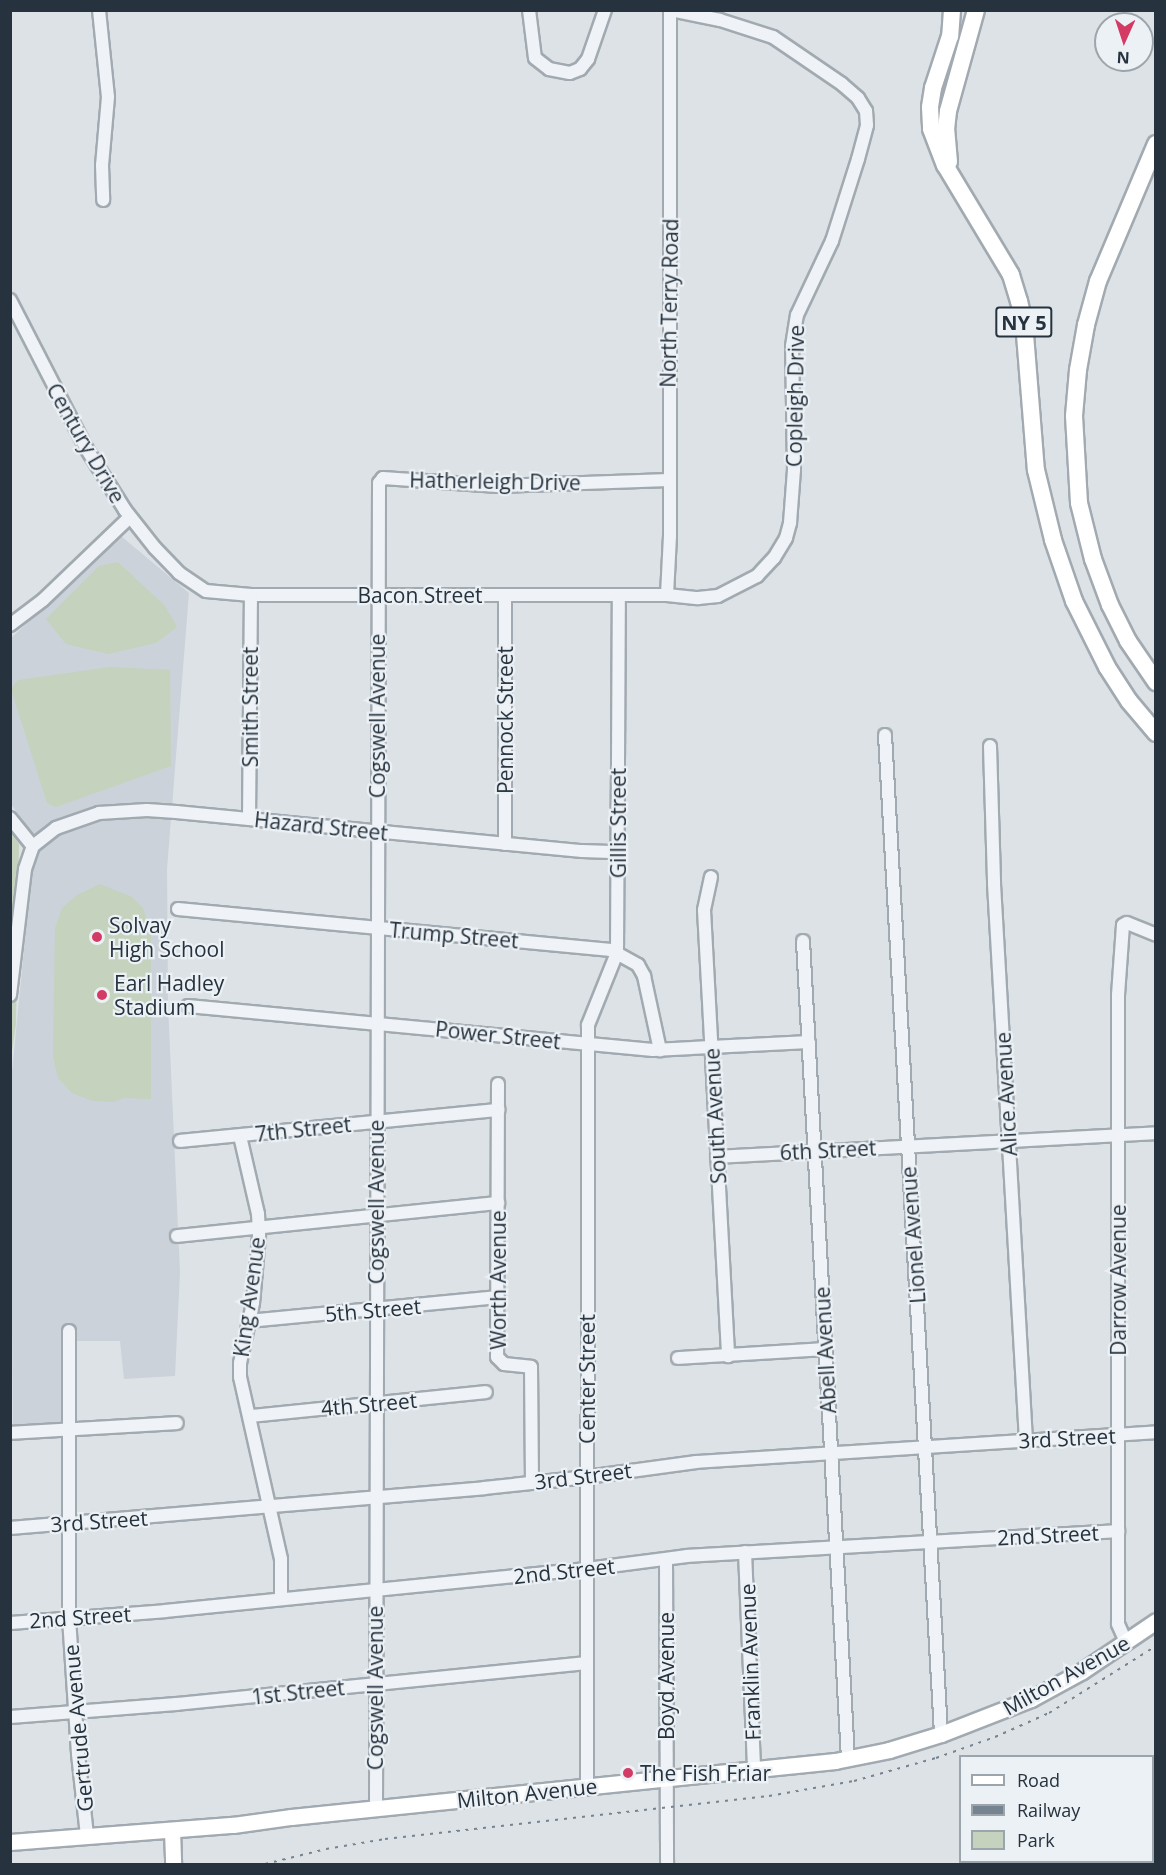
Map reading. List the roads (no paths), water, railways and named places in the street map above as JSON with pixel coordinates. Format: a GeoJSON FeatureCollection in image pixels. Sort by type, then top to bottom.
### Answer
{"type":"FeatureCollection","features":[{"type":"Feature","properties":{"kind":"highway","name":"NY 5"},"geometry":{"type":"LineString","coordinates":[[952,10],[950,36],[933,88],[930,107],[931,129],[936,146],[951,175],[1000,254],[1019,301],[1024,322],[1036,470],[1053,540],[1074,600],[1107,667],[1155,733]]}},
{"type":"Feature","properties":{"kind":"highway"},"geometry":{"type":"LineString","coordinates":[[951,175],[946,130],[948,111],[976,10]]}},
{"type":"Feature","properties":{"kind":"highway","name":"NY 5"},"geometry":{"type":"LineString","coordinates":[[1155,144],[1098,281],[1080,359],[1074,416],[1079,503],[1093,559],[1124,632],[1155,682]]}},
{"type":"Feature","properties":{"kind":"main road","name":"Milton Avenue"},"geometry":{"type":"LineString","coordinates":[[10,1842],[172,1830],[754,1772],[849,1759],[941,1734],[1031,1699],[1126,1642],[1155,1621]]}},
{"type":"Feature","properties":{"kind":"main road"},"geometry":{"type":"LineString","coordinates":[[172,1830],[173,1864]]}},
{"type":"Feature","properties":{"kind":"street"},"geometry":{"type":"LineString","coordinates":[[99,10],[108,96],[102,165],[103,200]]}},
{"type":"Feature","properties":{"kind":"street"},"geometry":{"type":"LineString","coordinates":[[529,10],[536,58],[549,69],[570,73],[580,69],[588,59],[605,10]]}},
{"type":"Feature","properties":{"kind":"street","name":"Copleigh Drive"},"geometry":{"type":"LineString","coordinates":[[667,596],[698,598],[718,596],[743,584],[767,567],[786,538],[790,524],[794,470],[793,336],[800,305],[832,241],[867,125],[864,105],[852,93],[773,37],[720,20],[671,10]]}},
{"type":"Feature","properties":{"kind":"street","name":"North Terry Road"},"geometry":{"type":"LineString","coordinates":[[667,596],[671,10]]}},
{"type":"Feature","properties":{"kind":"street","name":"Century Drive"},"geometry":{"type":"LineString","coordinates":[[10,300],[86,448],[130,517],[179,573]]}},
{"type":"Feature","properties":{"kind":"street","name":"Hatherleigh Drive"},"geometry":{"type":"LineString","coordinates":[[377,538],[379,483],[383,478],[498,486],[669,480]]}},
{"type":"Feature","properties":{"kind":"street"},"geometry":{"type":"LineString","coordinates":[[10,625],[43,600],[130,517]]}},
{"type":"Feature","properties":{"kind":"street","name":"Cogswell Avenue"},"geometry":{"type":"LineString","coordinates":[[376,1809],[377,538]]}},
{"type":"Feature","properties":{"kind":"street","name":"Bacon Street"},"geometry":{"type":"LineString","coordinates":[[179,573],[206,591],[251,595],[667,596]]}},
{"type":"Feature","properties":{"kind":"street","name":"Smith Street"},"geometry":{"type":"LineString","coordinates":[[249,819],[251,595]]}},
{"type":"Feature","properties":{"kind":"street","name":"Pennock Street"},"geometry":{"type":"LineString","coordinates":[[505,596],[505,844]]}},
{"type":"Feature","properties":{"kind":"street","name":"Gillis Street"},"geometry":{"type":"LineString","coordinates":[[588,1043],[588,1025],[604,992],[617,953],[619,596]]}},
{"type":"Feature","properties":{"kind":"street","name":"Lionel Avenue"},"geometry":{"type":"LineString","coordinates":[[885,735],[941,1734]]}},
{"type":"Feature","properties":{"kind":"street","name":"Alice Avenue"},"geometry":{"type":"LineString","coordinates":[[990,747],[994,884],[1026,1441]]}},
{"type":"Feature","properties":{"kind":"street","name":"Hazard Street"},"geometry":{"type":"LineString","coordinates":[[33,846],[56,828],[99,813],[147,810],[505,844],[618,852]]}},
{"type":"Feature","properties":{"kind":"street"},"geometry":{"type":"LineString","coordinates":[[10,818],[33,846],[25,869],[10,994]]}},
{"type":"Feature","properties":{"kind":"street","name":"South Avenue"},"geometry":{"type":"LineString","coordinates":[[711,877],[704,910],[728,1356]]}},
{"type":"Feature","properties":{"kind":"street","name":"Trump Street"},"geometry":{"type":"LineString","coordinates":[[178,909],[598,948],[617,953],[638,965],[644,976],[660,1050]]}},
{"type":"Feature","properties":{"kind":"street","name":"Darrow Avenue"},"geometry":{"type":"LineString","coordinates":[[1126,1642],[1118,1624],[1118,995],[1123,925],[1131,924],[1155,935]]}},
{"type":"Feature","properties":{"kind":"street","name":"Abell Avenue"},"geometry":{"type":"LineString","coordinates":[[803,941],[824,1350],[849,1759]]}},
{"type":"Feature","properties":{"kind":"street","name":"Power Street"},"geometry":{"type":"LineString","coordinates":[[188,1006],[660,1050],[809,1042]]}},
{"type":"Feature","properties":{"kind":"street","name":"Center Street"},"geometry":{"type":"LineString","coordinates":[[587,1787],[588,1043]]}},
{"type":"Feature","properties":{"kind":"street","name":"Worth Avenue"},"geometry":{"type":"LineString","coordinates":[[498,1084],[498,1357],[500,1363],[531,1367],[532,1483]]}},
{"type":"Feature","properties":{"kind":"street","name":"7th Street"},"geometry":{"type":"LineString","coordinates":[[180,1141],[498,1110]]}},
{"type":"Feature","properties":{"kind":"street","name":"6th Street"},"geometry":{"type":"LineString","coordinates":[[717,1157],[1155,1133]]}},
{"type":"Feature","properties":{"kind":"street","name":"King Avenue"},"geometry":{"type":"LineString","coordinates":[[240,1136],[259,1227],[249,1321],[240,1363],[280,1559],[281,1599]]}},
{"type":"Feature","properties":{"kind":"street"},"geometry":{"type":"LineString","coordinates":[[177,1236],[498,1203]]}},
{"type":"Feature","properties":{"kind":"street","name":"5th Street"},"geometry":{"type":"LineString","coordinates":[[249,1321],[498,1297]]}},
{"type":"Feature","properties":{"kind":"street","name":"Gertrude Avenue"},"geometry":{"type":"LineString","coordinates":[[69,1331],[69,1618],[87,1836]]}},
{"type":"Feature","properties":{"kind":"street"},"geometry":{"type":"LineString","coordinates":[[678,1358],[824,1350]]}},
{"type":"Feature","properties":{"kind":"street","name":"4th Street"},"geometry":{"type":"LineString","coordinates":[[251,1416],[486,1392]]}},
{"type":"Feature","properties":{"kind":"street"},"geometry":{"type":"LineString","coordinates":[[10,1433],[177,1423]]}},
{"type":"Feature","properties":{"kind":"street","name":"3rd Street"},"geometry":{"type":"LineString","coordinates":[[10,1528],[532,1483],[662,1465],[831,1451],[1118,1436],[1155,1432]]}},
{"type":"Feature","properties":{"kind":"street","name":"2nd Street"},"geometry":{"type":"LineString","coordinates":[[10,1623],[375,1590],[586,1569],[687,1556],[1118,1531]]}},
{"type":"Feature","properties":{"kind":"street","name":"Franklin Avenue"},"geometry":{"type":"LineString","coordinates":[[745,1552],[754,1772]]}},
{"type":"Feature","properties":{"kind":"street","name":"Boyd Avenue"},"geometry":{"type":"LineString","coordinates":[[666,1560],[667,1864]]}},
{"type":"Feature","properties":{"kind":"street","name":"1st Street"},"geometry":{"type":"LineString","coordinates":[[10,1717],[586,1663]]}},
{"type":"Feature","properties":{"kind":"railway"},"geometry":{"type":"LineString","coordinates":[[265,1864],[326,1849],[385,1839],[769,1796],[854,1781],[936,1758],[995,1737],[1049,1713],[1156,1646]]}},
{"type":"Feature","properties":{"kind":"place","name":"Solvay High School"},"geometry":{"type":"Point","coordinates":[97,937]}},
{"type":"Feature","properties":{"kind":"place","name":"Earl Hadley Stadium"},"geometry":{"type":"Point","coordinates":[102,995]}},
{"type":"Feature","properties":{"kind":"place","name":"The Fish Friar"},"geometry":{"type":"Point","coordinates":[628,1773]}}]}
